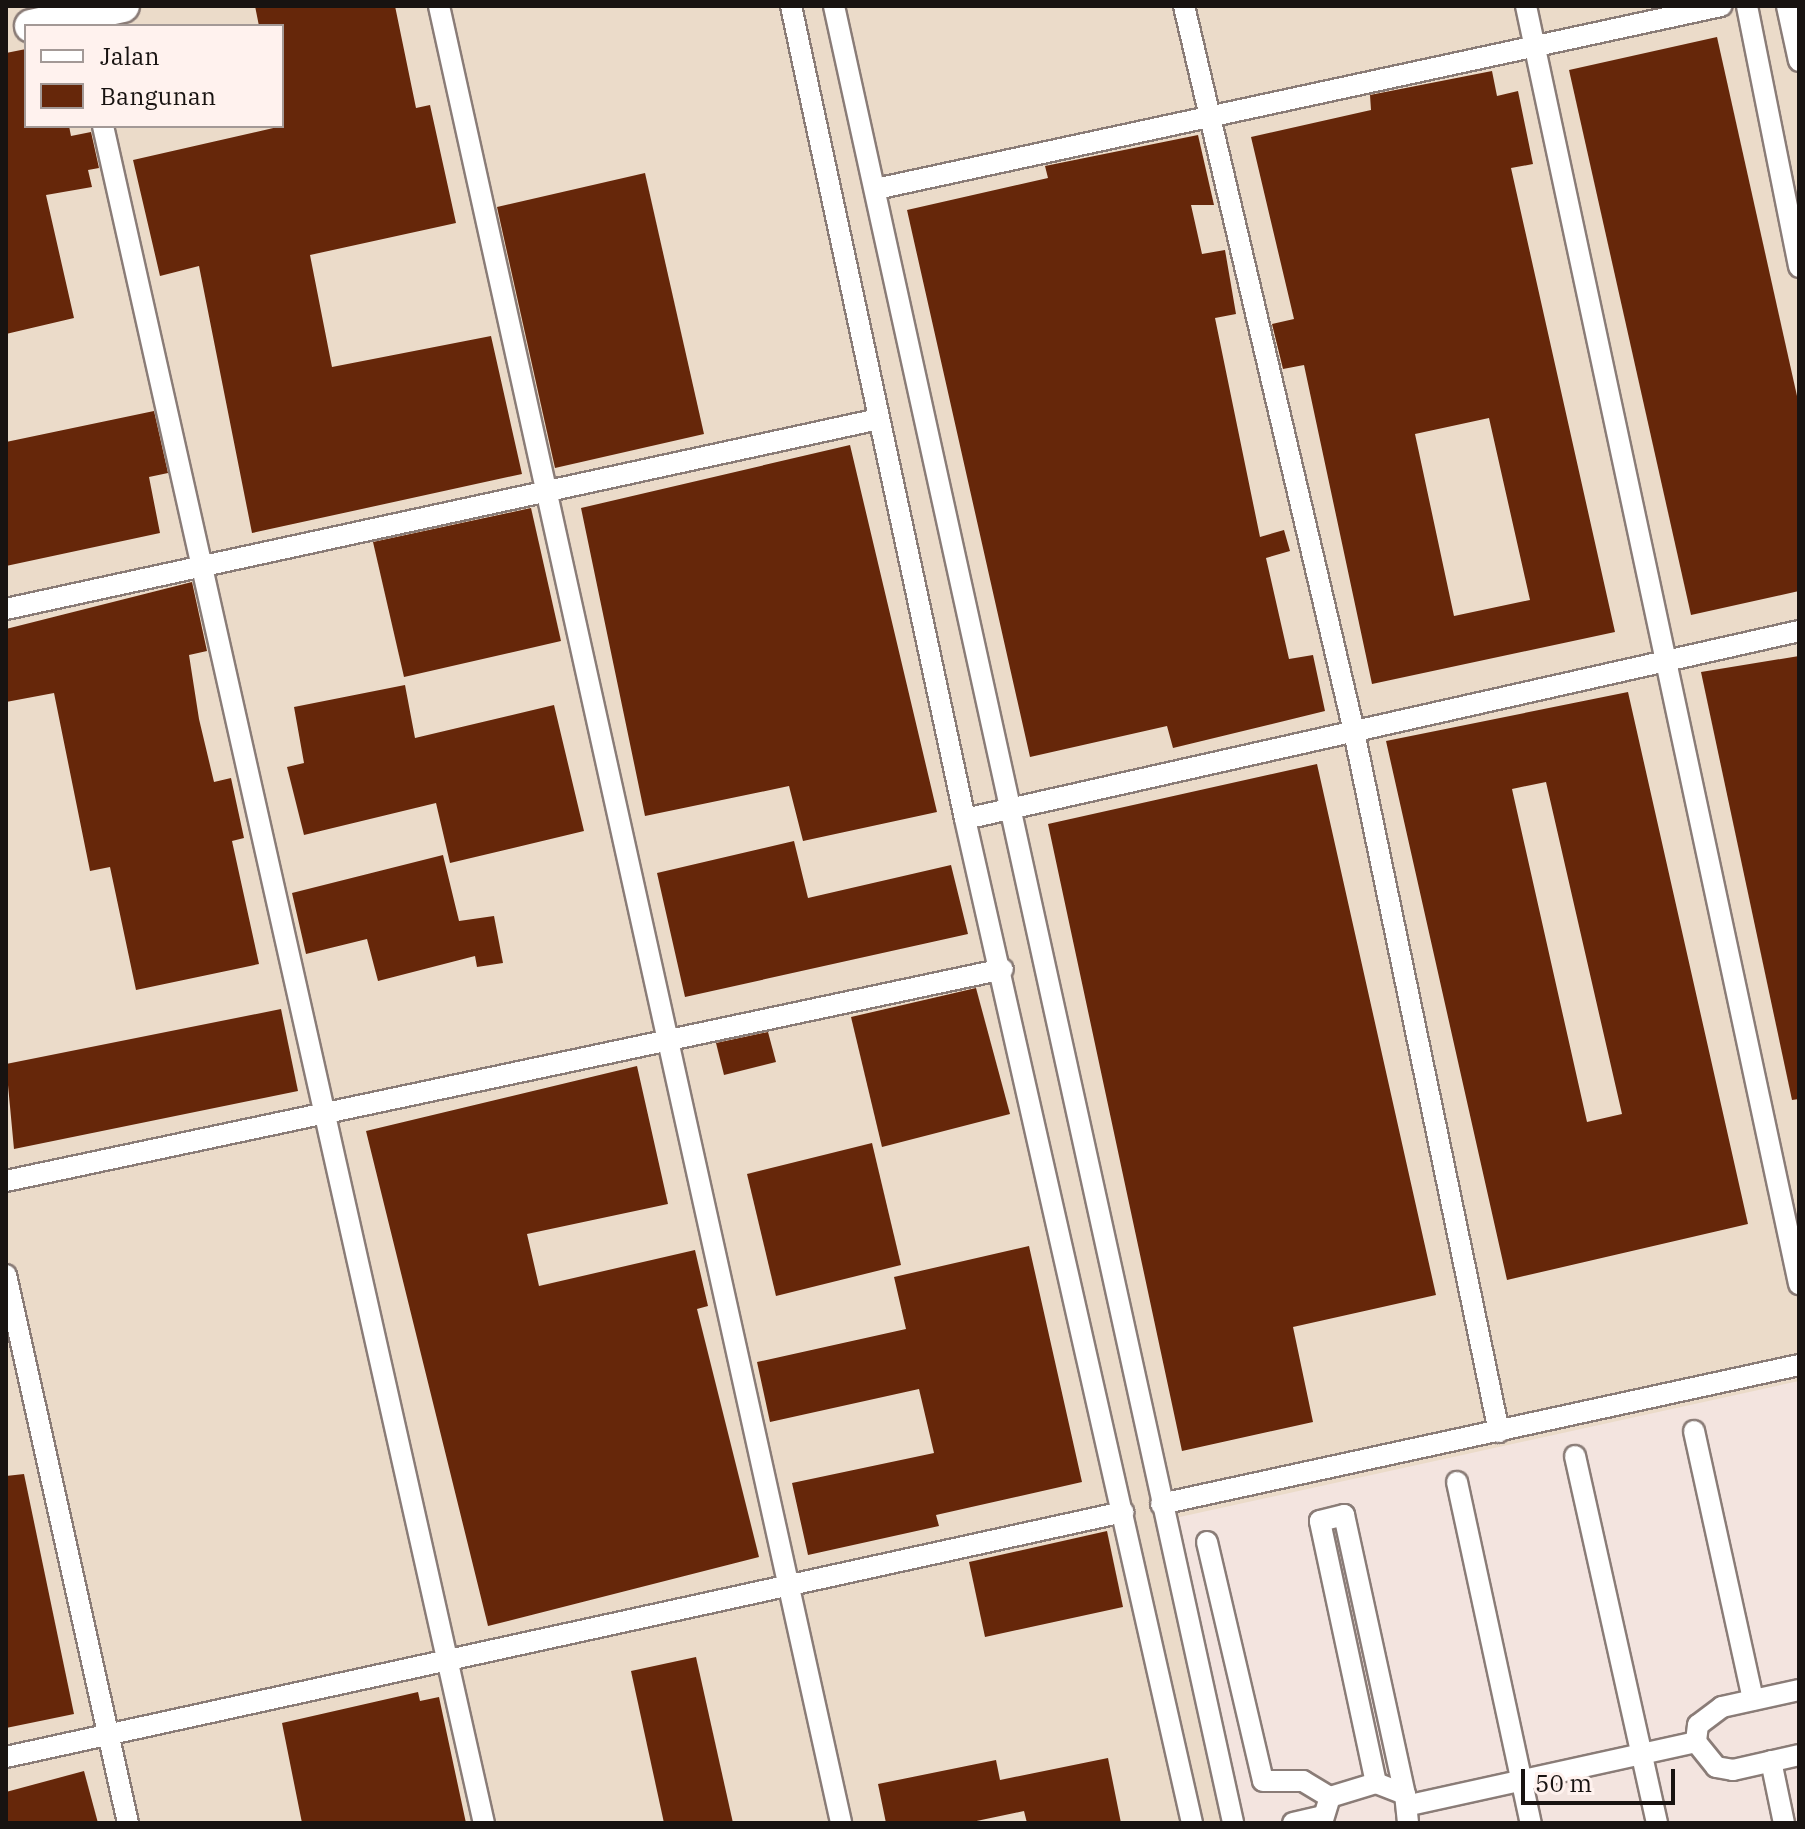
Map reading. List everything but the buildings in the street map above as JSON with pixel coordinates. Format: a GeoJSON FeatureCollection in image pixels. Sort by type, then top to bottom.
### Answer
{"type":"FeatureCollection","features":[{"type":"Feature","properties":{"kind":"main road"},"geometry":{"type":"LineString","coordinates":[[38,24],[123,6]]}},
{"type":"Feature","properties":{"kind":"street"},"geometry":{"type":"LineString","coordinates":[[439,6],[545,491],[670,1038],[841,1823]]}},
{"type":"Feature","properties":{"kind":"street"},"geometry":{"type":"LineString","coordinates":[[791,6],[965,819],[1003,969],[1192,1823]]}},
{"type":"Feature","properties":{"kind":"street"},"geometry":{"type":"LineString","coordinates":[[834,6],[1233,1823]]}},
{"type":"Feature","properties":{"kind":"street"},"geometry":{"type":"LineString","coordinates":[[1184,6],[1207,116],[1353,727],[1499,1432]]}},
{"type":"Feature","properties":{"kind":"street"},"geometry":{"type":"LineString","coordinates":[[1526,6],[1661,661],[1799,1284]]}},
{"type":"Feature","properties":{"kind":"street"},"geometry":{"type":"LineString","coordinates":[[876,189],[1721,6]]}},
{"type":"Feature","properties":{"kind":"street"},"geometry":{"type":"LineString","coordinates":[[1747,6],[1799,267]]}},
{"type":"Feature","properties":{"kind":"street"},"geometry":{"type":"LineString","coordinates":[[1787,6],[1799,61]]}},
{"type":"Feature","properties":{"kind":"street"},"geometry":{"type":"LineString","coordinates":[[103,128],[328,1114],[484,1823]]}},
{"type":"Feature","properties":{"kind":"street"},"geometry":{"type":"LineString","coordinates":[[6,609],[879,419]]}},
{"type":"Feature","properties":{"kind":"street"},"geometry":{"type":"LineString","coordinates":[[965,819],[1008,805],[1353,727],[1799,631]]}},
{"type":"Feature","properties":{"kind":"street"},"geometry":{"type":"LineString","coordinates":[[6,1181],[1003,969]]}},
{"type":"Feature","properties":{"kind":"street"},"geometry":{"type":"LineString","coordinates":[[6,1275],[128,1823]]}},
{"type":"Feature","properties":{"kind":"street"},"geometry":{"type":"LineString","coordinates":[[1161,1504],[1799,1365]]}},
{"type":"Feature","properties":{"kind":"street"},"geometry":{"type":"LineString","coordinates":[[1694,1431],[1753,1700]]}},
{"type":"Feature","properties":{"kind":"street"},"geometry":{"type":"LineString","coordinates":[[1575,1456],[1657,1823]]}},
{"type":"Feature","properties":{"kind":"street"},"geometry":{"type":"LineString","coordinates":[[1457,1482],[1531,1823]]}},
{"type":"Feature","properties":{"kind":"street"},"geometry":{"type":"LineString","coordinates":[[6,1757],[1123,1512]]}},
{"type":"Feature","properties":{"kind":"street"},"geometry":{"type":"LineString","coordinates":[[1344,1515],[1408,1813],[1376,1783],[1320,1521],[1344,1515]]}},
{"type":"Feature","properties":{"kind":"street"},"geometry":{"type":"LineString","coordinates":[[1207,1542],[1263,1781],[1303,1781],[1325,1812]]}},
{"type":"Feature","properties":{"kind":"street"},"geometry":{"type":"LineString","coordinates":[[1799,1690],[1709,1714],[1698,1725],[1696,1742],[1716,1767],[1799,1755]]}},
{"type":"Feature","properties":{"kind":"street"},"geometry":{"type":"LineString","coordinates":[[1408,1813],[1522,1780],[1696,1742]]}},
{"type":"Feature","properties":{"kind":"street"},"geometry":{"type":"LineString","coordinates":[[1771,1761],[1784,1823]]}},
{"type":"Feature","properties":{"kind":"street"},"geometry":{"type":"LineString","coordinates":[[1293,1823],[1325,1812],[1376,1783]]}},
{"type":"Feature","properties":{"kind":"shaded area"},"geometry":{"type":"Polygon","coordinates":[[[6,6],[1799,6],[1799,1381],[1175,1518],[1245,1823],[6,1823],[6,6]]]}}]}
